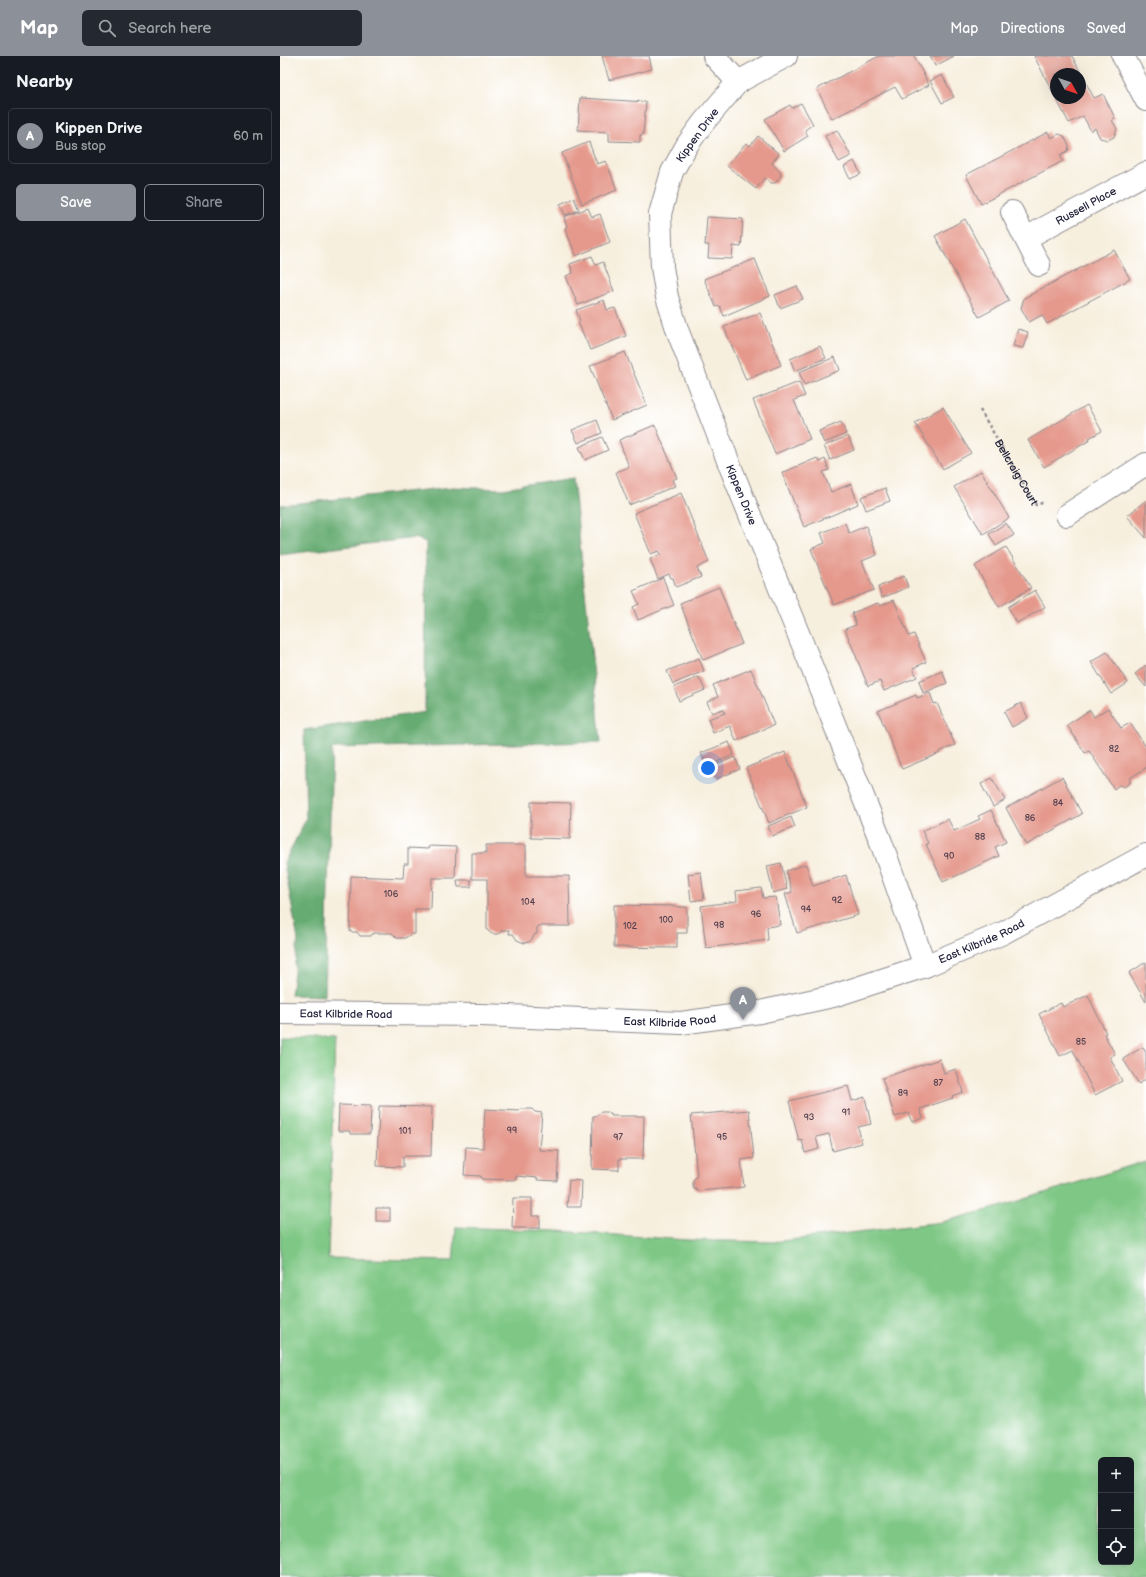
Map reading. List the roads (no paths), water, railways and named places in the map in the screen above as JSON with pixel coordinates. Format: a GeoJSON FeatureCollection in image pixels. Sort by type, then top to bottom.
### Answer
{"type":"FeatureCollection","features":[{"type":"Feature","properties":{"kind":"street"},"geometry":{"type":"LineString","coordinates":[[714,56],[738,82]]}},
{"type":"Feature","properties":{"kind":"street","name":"Kippen Drive"},"geometry":{"type":"LineString","coordinates":[[786,56],[738,82],[703,123],[687,145],[672,172],[660,214],[662,267],[667,297],[678,332],[730,466],[881,842],[924,966]]}},
{"type":"Feature","properties":{"kind":"street"},"geometry":{"type":"LineString","coordinates":[[1123,56],[1146,100]]}},
{"type":"Feature","properties":{"kind":"street","name":"Russell Place"},"geometry":{"type":"LineString","coordinates":[[1026,238],[1146,174]]}},
{"type":"Feature","properties":{"kind":"street"},"geometry":{"type":"LineString","coordinates":[[1012,212],[1039,265]]}},
{"type":"Feature","properties":{"kind":"street"},"geometry":{"type":"LineString","coordinates":[[1067,515],[1143,470]]}},
{"type":"Feature","properties":{"kind":"street","name":"East Kilbride Road"},"geometry":{"type":"LineString","coordinates":[[280,1013],[481,1015],[681,1023],[760,1012],[833,996],[924,966],[1003,933],[1146,855]]}},
{"type":"Feature","properties":{"kind":"place","name":"Kippen Drive"},"geometry":{"type":"Point","coordinates":[743,1020]}}]}
